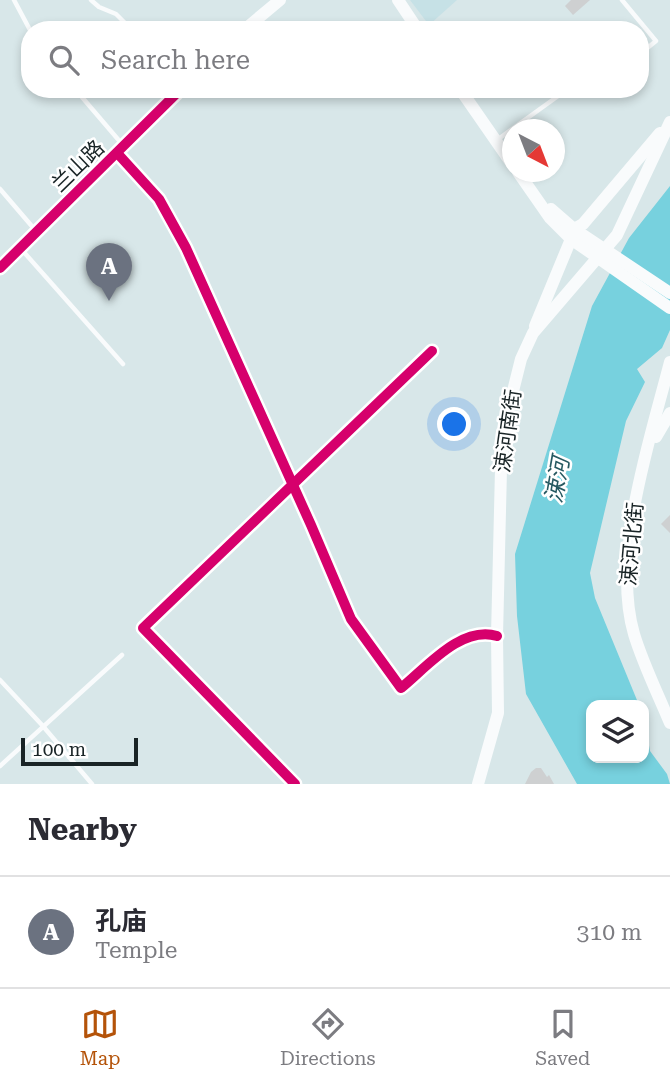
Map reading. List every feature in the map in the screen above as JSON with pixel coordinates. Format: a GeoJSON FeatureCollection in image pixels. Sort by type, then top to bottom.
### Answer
{"type":"FeatureCollection","features":[{"type":"Feature","properties":{"kind":"main road"},"geometry":{"type":"LineString","coordinates":[[255,21],[280,0]]}},
{"type":"Feature","properties":{"kind":"main road"},"geometry":{"type":"LineString","coordinates":[[398,0],[412,21]]}},
{"type":"Feature","properties":{"kind":"main road","name":"兰山路"},"geometry":{"type":"LineString","coordinates":[[0,268],[172,98]]}},
{"type":"Feature","properties":{"kind":"main road"},"geometry":{"type":"LineString","coordinates":[[466,98],[502,149]]}},
{"type":"Feature","properties":{"kind":"main road"},"geometry":{"type":"LineString","coordinates":[[521,359],[583,224],[670,122]]}},
{"type":"Feature","properties":{"kind":"main road","name":"涑河南街"},"geometry":{"type":"LineString","coordinates":[[478,784],[498,713],[496,636],[501,469],[505,423],[521,359],[533,333],[617,235],[670,122]]}},
{"type":"Feature","properties":{"kind":"main road"},"geometry":{"type":"LineString","coordinates":[[565,297],[557,296],[553,291],[576,236],[620,186],[630,180],[637,182],[640,189]]}},
{"type":"Feature","properties":{"kind":"main road"},"geometry":{"type":"LineString","coordinates":[[525,182],[550,218],[670,308]]}},
{"type":"Feature","properties":{"kind":"main road"},"geometry":{"type":"LineString","coordinates":[[597,251],[670,293]]}},
{"type":"Feature","properties":{"kind":"main road","name":"涑河北街"},"geometry":{"type":"LineString","coordinates":[[670,362],[668,386],[635,500],[626,589],[634,634],[670,723]]}},
{"type":"Feature","properties":{"kind":"main road"},"geometry":{"type":"LineString","coordinates":[[646,456],[670,413]]}},
{"type":"Feature","properties":{"kind":"street"},"geometry":{"type":"LineString","coordinates":[[122,150],[159,200],[186,248],[351,619],[401,688],[458,642],[485,633],[496,636]]}},
{"type":"Feature","properties":{"kind":"street"},"geometry":{"type":"LineString","coordinates":[[296,784],[143,628],[432,351]]}},
{"type":"Feature","properties":{"kind":"lane"},"geometry":{"type":"LineString","coordinates":[[14,0],[25,21]]}},
{"type":"Feature","properties":{"kind":"lane"},"geometry":{"type":"LineString","coordinates":[[91,0],[123,21]]}},
{"type":"Feature","properties":{"kind":"lane"},"geometry":{"type":"LineString","coordinates":[[622,0],[639,21]]}},
{"type":"Feature","properties":{"kind":"lane"},"geometry":{"type":"LineString","coordinates":[[649,33],[656,41],[649,47]]}},
{"type":"Feature","properties":{"kind":"lane"},"geometry":{"type":"LineString","coordinates":[[82,98],[122,150]]}},
{"type":"Feature","properties":{"kind":"lane"},"geometry":{"type":"LineString","coordinates":[[496,141],[555,98]]}},
{"type":"Feature","properties":{"kind":"lane"},"geometry":{"type":"LineString","coordinates":[[0,189],[37,232]]}},
{"type":"Feature","properties":{"kind":"lane"},"geometry":{"type":"LineString","coordinates":[[21,248],[124,365]]}},
{"type":"Feature","properties":{"kind":"lane"},"geometry":{"type":"LineString","coordinates":[[0,766],[122,655]]}},
{"type":"Feature","properties":{"kind":"lane"},"geometry":{"type":"LineString","coordinates":[[0,680],[92,784]]}},
{"type":"Feature","properties":{"kind":"shaded area"},"geometry":{"type":"Polygon","coordinates":[[[410,0],[457,0],[433,21],[426,21],[410,0]]]}},
{"type":"Feature","properties":{"kind":"water","name":"涑河"},"geometry":{"type":"Polygon","coordinates":[[[670,186],[670,330],[662,348],[637,369],[645,382],[626,421],[590,573],[595,598],[637,700],[586,700],[586,763],[649,763],[649,745],[650,751],[667,774],[670,784],[577,784],[526,694],[517,616],[515,554],[592,306],[629,238],[670,186]]]}},
{"type":"Feature","properties":{"kind":"building"},"geometry":{"type":"Polygon","coordinates":[[[571,0],[590,0],[573,15],[565,6],[571,0]]]}},
{"type":"Feature","properties":{"kind":"building"},"geometry":{"type":"Polygon","coordinates":[[[670,515],[670,533],[661,524],[670,515]]]}},
{"type":"Feature","properties":{"kind":"building"},"geometry":{"type":"Polygon","coordinates":[[[536,768],[541,768],[547,777],[549,775],[554,784],[525,784],[536,768]]]}},
{"type":"Feature","properties":{"kind":"cycle path"},"geometry":{"type":"LineString","coordinates":[[0,268],[172,98]]}},
{"type":"Feature","properties":{"kind":"cycle path"},"geometry":{"type":"LineString","coordinates":[[118,154],[159,199],[186,248],[351,619],[401,688],[457,642],[484,634],[497,636]]}},
{"type":"Feature","properties":{"kind":"cycle path"},"geometry":{"type":"LineString","coordinates":[[295,784],[143,628],[432,351]]}},
{"type":"Feature","properties":{"kind":"place","name":"孔庙"},"geometry":{"type":"Point","coordinates":[109,301]}}]}
